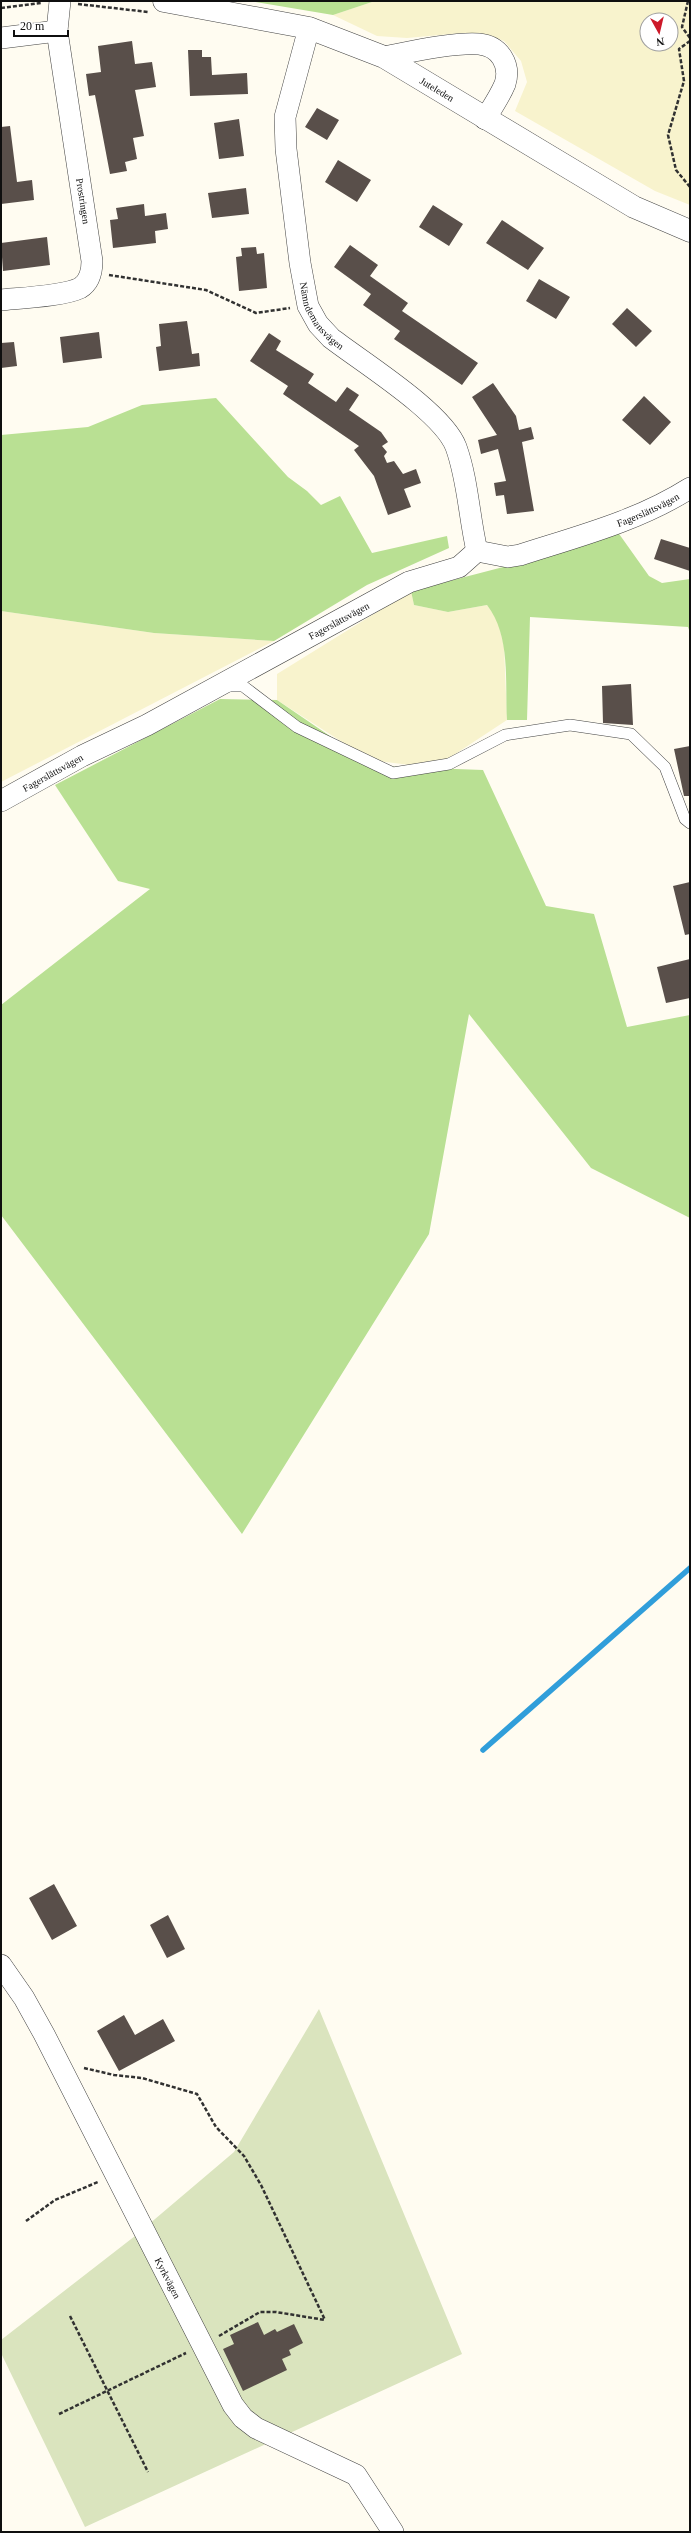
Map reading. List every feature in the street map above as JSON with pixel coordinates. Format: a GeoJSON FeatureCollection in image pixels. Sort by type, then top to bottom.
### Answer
{"type":"FeatureCollection","features":[{"type":"Feature","properties":{"kind":"street","name":"Prostringen"},"geometry":{"type":"LineString","coordinates":[[60,2],[57,31],[92,261],[92,272]]}},
{"type":"Feature","properties":{"kind":"street","name":"Juteleden"},"geometry":{"type":"LineString","coordinates":[[159,7],[309,28],[384,56],[432,84],[485,119],[634,207],[690,231]]}},
{"type":"Feature","properties":{"kind":"street","name":"Nämndemansvägen"},"geometry":{"type":"LineString","coordinates":[[309,28],[285,117],[286,149],[300,263],[308,306],[318,324],[331,338],[427,410],[445,428],[456,446],[463,472],[470,520],[477,551]]}},
{"type":"Feature","properties":{"kind":"street"},"geometry":{"type":"LineString","coordinates":[[1,38],[57,31]]}},
{"type":"Feature","properties":{"kind":"street"},"geometry":{"type":"LineString","coordinates":[[384,56],[418,50],[479,44],[493,48],[502,54],[507,72],[505,84],[485,119]]}},
{"type":"Feature","properties":{"kind":"street"},"geometry":{"type":"LineString","coordinates":[[1,300],[66,292],[81,288],[88,280],[92,272]]}},
{"type":"Feature","properties":{"kind":"street","name":"Fagerslättsvägen"},"geometry":{"type":"LineString","coordinates":[[1,801],[218,686],[409,582],[459,567],[477,551],[508,556],[520,554],[617,525],[661,506],[690,488]]}},
{"type":"Feature","properties":{"kind":"street","name":"Kyrkvägen"},"geometry":{"type":"LineString","coordinates":[[1,1965],[24,1998],[57,2060],[233,2405],[244,2418],[256,2428],[356,2475],[393,2532]]}},
{"type":"Feature","properties":{"kind":"lane"},"geometry":{"type":"LineString","coordinates":[[218,686],[243,686],[298,727],[393,773],[448,764],[505,735],[570,725],[631,734],[665,767],[685,819],[690,823]]}},
{"type":"Feature","properties":{"kind":"path"},"geometry":{"type":"LineString","coordinates":[[688,1],[682,27],[690,40],[679,49],[684,81],[668,135],[676,170],[690,187]]}},
{"type":"Feature","properties":{"kind":"path"},"geometry":{"type":"LineString","coordinates":[[1,8],[60,2],[159,7]]}},
{"type":"Feature","properties":{"kind":"path"},"geometry":{"type":"LineString","coordinates":[[92,272],[206,290],[256,313],[308,306]]}},
{"type":"Feature","properties":{"kind":"path"},"geometry":{"type":"LineString","coordinates":[[57,2060],[96,2072],[142,2078],[197,2094],[216,2127],[244,2156],[261,2185],[325,2320],[276,2312],[260,2312],[203,2346],[59,2414]]}},
{"type":"Feature","properties":{"kind":"path"},"geometry":{"type":"LineString","coordinates":[[26,2221],[55,2200],[103,2180]]}},
{"type":"Feature","properties":{"kind":"path"},"geometry":{"type":"LineString","coordinates":[[70,2316],[148,2472]]}},
{"type":"Feature","properties":{"kind":"shaded area"},"geometry":{"type":"Polygon","coordinates":[[[375,1],[690,1],[690,205],[655,191],[515,111],[527,82],[521,61],[504,41],[489,35],[462,33],[407,38],[377,36],[333,15],[375,1]]]}},
{"type":"Feature","properties":{"kind":"shaded area"},"geometry":{"type":"Polygon","coordinates":[[[411,591],[414,605],[448,612],[487,605],[497,618],[504,646],[507,720],[434,768],[370,760],[277,700],[277,674],[411,591]]]}},
{"type":"Feature","properties":{"kind":"shaded area"},"geometry":{"type":"Polygon","coordinates":[[[1,611],[154,633],[274,641],[1,782],[1,611]]]}},
{"type":"Feature","properties":{"kind":"green space"},"geometry":{"type":"Polygon","coordinates":[[[249,1],[375,1],[333,15],[249,1]]]}},
{"type":"Feature","properties":{"kind":"green space"},"geometry":{"type":"Polygon","coordinates":[[[216,398],[288,477],[307,491],[321,505],[340,496],[372,553],[447,536],[449,548],[367,585],[274,641],[154,633],[1,611],[1,435],[88,427],[142,405],[216,398]]]}},
{"type":"Feature","properties":{"kind":"green space"},"geometry":{"type":"Polygon","coordinates":[[[617,531],[649,576],[662,583],[690,579],[690,633],[688,627],[530,617],[527,720],[507,720],[506,675],[503,645],[495,617],[487,605],[448,612],[414,605],[411,591],[572,549],[617,531]]]}},
{"type":"Feature","properties":{"kind":"green space"},"geometry":{"type":"Polygon","coordinates":[[[220,699],[277,700],[374,766],[483,770],[546,906],[594,914],[627,1027],[690,1015],[690,1218],[591,1168],[469,1014],[429,1234],[242,1534],[1,1215],[1,1005],[150,889],[118,881],[55,785],[220,699]]]}},
{"type":"Feature","properties":{"kind":"green space"},"geometry":{"type":"Polygon","coordinates":[[[319,2009],[462,2354],[85,2527],[1,2353],[1,2340],[135,2236],[234,2152],[319,2009]]]}},
{"type":"Feature","properties":{"kind":"building"},"geometry":{"type":"Polygon","coordinates":[[[132,41],[135,64],[152,62],[156,87],[135,90],[144,136],[133,138],[137,159],[125,162],[127,171],[110,174],[95,95],[89,96],[86,74],[101,72],[98,46],[132,41]]]}},
{"type":"Feature","properties":{"kind":"building"},"geometry":{"type":"Polygon","coordinates":[[[188,50],[202,50],[202,57],[211,57],[212,75],[247,73],[248,94],[190,96],[188,50]]]}},
{"type":"Feature","properties":{"kind":"building"},"geometry":{"type":"Polygon","coordinates":[[[317,108],[339,120],[327,140],[305,127],[317,108]]]}},
{"type":"Feature","properties":{"kind":"building"},"geometry":{"type":"Polygon","coordinates":[[[239,119],[244,156],[219,159],[214,123],[239,119]]]}},
{"type":"Feature","properties":{"kind":"building"},"geometry":{"type":"Polygon","coordinates":[[[10,126],[17,182],[32,180],[34,200],[1,204],[1,127],[10,126]]]}},
{"type":"Feature","properties":{"kind":"building"},"geometry":{"type":"Polygon","coordinates":[[[338,160],[371,180],[357,202],[325,182],[338,160]]]}},
{"type":"Feature","properties":{"kind":"building"},"geometry":{"type":"Polygon","coordinates":[[[246,188],[249,214],[212,218],[208,193],[246,188]]]}},
{"type":"Feature","properties":{"kind":"building"},"geometry":{"type":"Polygon","coordinates":[[[144,204],[145,216],[166,213],[168,229],[155,231],[156,243],[113,248],[110,220],[118,219],[116,208],[144,204]]]}},
{"type":"Feature","properties":{"kind":"building"},"geometry":{"type":"Polygon","coordinates":[[[433,205],[463,224],[449,246],[419,227],[433,205]]]}},
{"type":"Feature","properties":{"kind":"building"},"geometry":{"type":"Polygon","coordinates":[[[502,220],[544,248],[528,270],[486,243],[502,220]]]}},
{"type":"Feature","properties":{"kind":"building"},"geometry":{"type":"Polygon","coordinates":[[[47,237],[50,265],[3,271],[1,243],[47,237]]]}},
{"type":"Feature","properties":{"kind":"building"},"geometry":{"type":"Polygon","coordinates":[[[350,245],[378,265],[370,276],[408,303],[402,311],[478,363],[462,385],[394,339],[400,331],[363,305],[371,294],[334,267],[350,245]]]}},
{"type":"Feature","properties":{"kind":"building"},"geometry":{"type":"Polygon","coordinates":[[[256,247],[257,254],[264,253],[267,288],[239,291],[236,257],[242,256],[241,248],[256,247]]]}},
{"type":"Feature","properties":{"kind":"building"},"geometry":{"type":"Polygon","coordinates":[[[539,279],[570,297],[556,319],[526,301],[539,279]]]}},
{"type":"Feature","properties":{"kind":"building"},"geometry":{"type":"Polygon","coordinates":[[[627,308],[652,331],[636,347],[612,324],[627,308]]]}},
{"type":"Feature","properties":{"kind":"building"},"geometry":{"type":"Polygon","coordinates":[[[187,321],[192,354],[199,353],[200,366],[159,371],[156,347],[161,346],[159,324],[187,321]]]}},
{"type":"Feature","properties":{"kind":"building"},"geometry":{"type":"Polygon","coordinates":[[[99,332],[102,358],[63,363],[60,337],[99,332]]]}},
{"type":"Feature","properties":{"kind":"building"},"geometry":{"type":"Polygon","coordinates":[[[269,333],[281,341],[276,350],[314,374],[308,383],[336,402],[347,387],[359,395],[349,410],[381,432],[388,442],[382,446],[387,452],[384,456],[387,463],[394,461],[403,474],[416,469],[421,483],[404,489],[411,507],[388,515],[374,476],[354,450],[359,446],[283,394],[288,386],[250,361],[269,333]]]}},
{"type":"Feature","properties":{"kind":"building"},"geometry":{"type":"Polygon","coordinates":[[[14,342],[17,366],[1,368],[1,343],[14,342]]]}},
{"type":"Feature","properties":{"kind":"building"},"geometry":{"type":"Polygon","coordinates":[[[493,383],[516,416],[519,430],[531,427],[534,439],[522,442],[534,511],[507,514],[504,495],[496,496],[494,483],[506,481],[498,449],[481,454],[478,440],[497,435],[472,397],[493,383]]]}},
{"type":"Feature","properties":{"kind":"building"},"geometry":{"type":"Polygon","coordinates":[[[644,396],[671,422],[650,445],[622,420],[644,396]]]}},
{"type":"Feature","properties":{"kind":"building"},"geometry":{"type":"Polygon","coordinates":[[[661,539],[690,548],[690,571],[654,559],[661,539]]]}},
{"type":"Feature","properties":{"kind":"building"},"geometry":{"type":"Polygon","coordinates":[[[631,684],[633,725],[603,723],[602,686],[631,684]]]}},
{"type":"Feature","properties":{"kind":"building"},"geometry":{"type":"Polygon","coordinates":[[[690,746],[690,796],[684,796],[674,749],[690,746]]]}},
{"type":"Feature","properties":{"kind":"building"},"geometry":{"type":"Polygon","coordinates":[[[690,882],[690,934],[685,935],[673,886],[690,882]]]}},
{"type":"Feature","properties":{"kind":"building"},"geometry":{"type":"Polygon","coordinates":[[[690,959],[690,998],[666,1003],[657,967],[690,959]]]}},
{"type":"Feature","properties":{"kind":"building"},"geometry":{"type":"Polygon","coordinates":[[[54,1884],[77,1926],[52,1940],[29,1898],[54,1884]]]}},
{"type":"Feature","properties":{"kind":"building"},"geometry":{"type":"Polygon","coordinates":[[[168,1915],[185,1949],[167,1958],[150,1925],[168,1915]]]}},
{"type":"Feature","properties":{"kind":"building"},"geometry":{"type":"Polygon","coordinates":[[[124,2015],[135,2035],[163,2019],[175,2041],[119,2071],[97,2031],[124,2015]]]}},
{"type":"Feature","properties":{"kind":"building"},"geometry":{"type":"Polygon","coordinates":[[[258,2322],[264,2335],[275,2329],[277,2332],[294,2324],[303,2343],[289,2350],[291,2355],[282,2359],[287,2370],[243,2391],[223,2349],[234,2344],[230,2335],[258,2322]]]}},
{"type":"Feature","properties":{"kind":"waterway"},"geometry":{"type":"LineString","coordinates":[[483,1750],[690,1568]]}}]}
